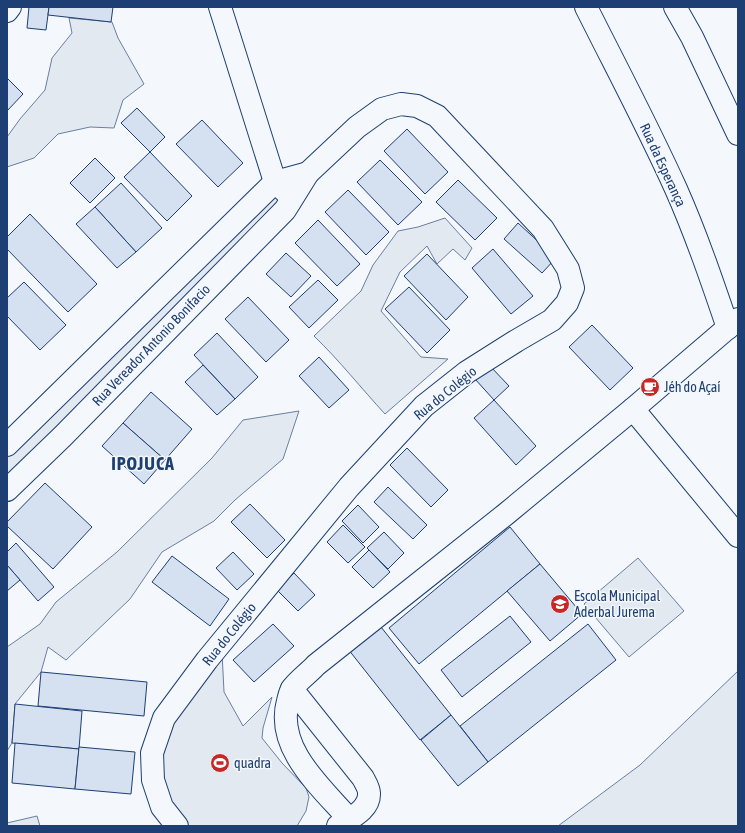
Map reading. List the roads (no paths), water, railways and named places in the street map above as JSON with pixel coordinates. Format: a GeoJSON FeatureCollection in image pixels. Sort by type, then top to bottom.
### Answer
{"type":"FeatureCollection","features":[{"type":"Feature","properties":{"kind":"street"},"geometry":{"type":"LineString","coordinates":[[7,11],[10,7]]}},
{"type":"Feature","properties":{"kind":"street"},"geometry":{"type":"LineString","coordinates":[[220,7],[275,182],[293,198]]}},
{"type":"Feature","properties":{"kind":"street","name":"Rua da Esperança"},"geometry":{"type":"LineString","coordinates":[[586,7],[676,189],[733,324]]}},
{"type":"Feature","properties":{"kind":"street"},"geometry":{"type":"LineString","coordinates":[[675,7],[692,37],[738,134]]}},
{"type":"Feature","properties":{"kind":"street","name":"Rua do Colégio"},"geometry":{"type":"LineString","coordinates":[[177,826],[162,807],[153,780],[152,753],[164,718],[212,654],[349,487],[424,406],[467,372],[552,320],[567,303],[573,288],[568,268],[543,230],[437,116],[417,106],[401,104],[382,109],[357,127],[308,173],[293,198]]}},
{"type":"Feature","properties":{"kind":"street","name":"Rua do Colégio"},"geometry":{"type":"LineString","coordinates":[[275,182],[308,173]]}},
{"type":"Feature","properties":{"kind":"street","name":"Rua Vereador Antonio Bonifacio"},"geometry":{"type":"LineString","coordinates":[[7,446],[275,182]]}},
{"type":"Feature","properties":{"kind":"street","name":"Rua Vereador Antonio Bonifacio"},"geometry":{"type":"LineString","coordinates":[[7,490],[63,436],[285,210],[293,198]]}},
{"type":"Feature","properties":{"kind":"street"},"geometry":{"type":"LineString","coordinates":[[292,689],[363,778],[370,791],[368,803],[344,822],[298,757],[288,736],[286,711],[292,689],[316,666],[506,514],[733,324]]}},
{"type":"Feature","properties":{"kind":"street"},"geometry":{"type":"LineString","coordinates":[[633,409],[738,536]]}},
{"type":"Feature","properties":{"kind":"place","name":"Jéh do Açaí"},"geometry":{"type":"Point","coordinates":[650,387]}},
{"type":"Feature","properties":{"kind":"place","name":"Escola Municipal Aderbal Jurema"},"geometry":{"type":"Point","coordinates":[560,604]}},
{"type":"Feature","properties":{"kind":"place","name":"quadra"},"geometry":{"type":"Point","coordinates":[220,763]}},
{"type":"Feature","properties":{"kind":"district","name":"IPOJUCA"},"geometry":{"type":"Point","coordinates":[143,464]}}]}
